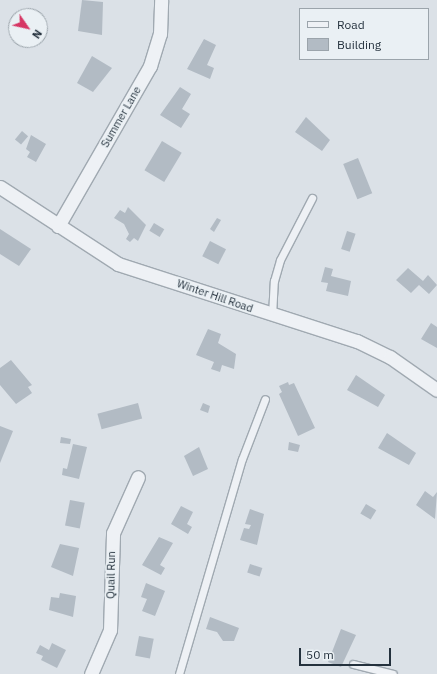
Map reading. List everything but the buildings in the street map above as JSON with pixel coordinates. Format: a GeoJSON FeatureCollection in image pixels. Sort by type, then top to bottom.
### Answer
{"type":"FeatureCollection","features":[{"type":"Feature","properties":{"kind":"street","name":"Summer Lane"},"geometry":{"type":"LineString","coordinates":[[58,226],[150,66],[160,34],[161,0]]}},
{"type":"Feature","properties":{"kind":"street","name":"Winter Hill Road"},"geometry":{"type":"LineString","coordinates":[[0,187],[118,264],[272,316],[370,346],[437,390]]}},
{"type":"Feature","properties":{"kind":"street","name":"Quail Run"},"geometry":{"type":"LineString","coordinates":[[91,674],[110,630],[113,533],[138,477]]}},
{"type":"Feature","properties":{"kind":"lane"},"geometry":{"type":"LineString","coordinates":[[272,316],[274,281],[280,260],[312,198]]}},
{"type":"Feature","properties":{"kind":"lane"},"geometry":{"type":"LineString","coordinates":[[179,674],[242,459],[266,399]]}},
{"type":"Feature","properties":{"kind":"lane"},"geometry":{"type":"LineString","coordinates":[[353,664],[393,674]]}}]}
